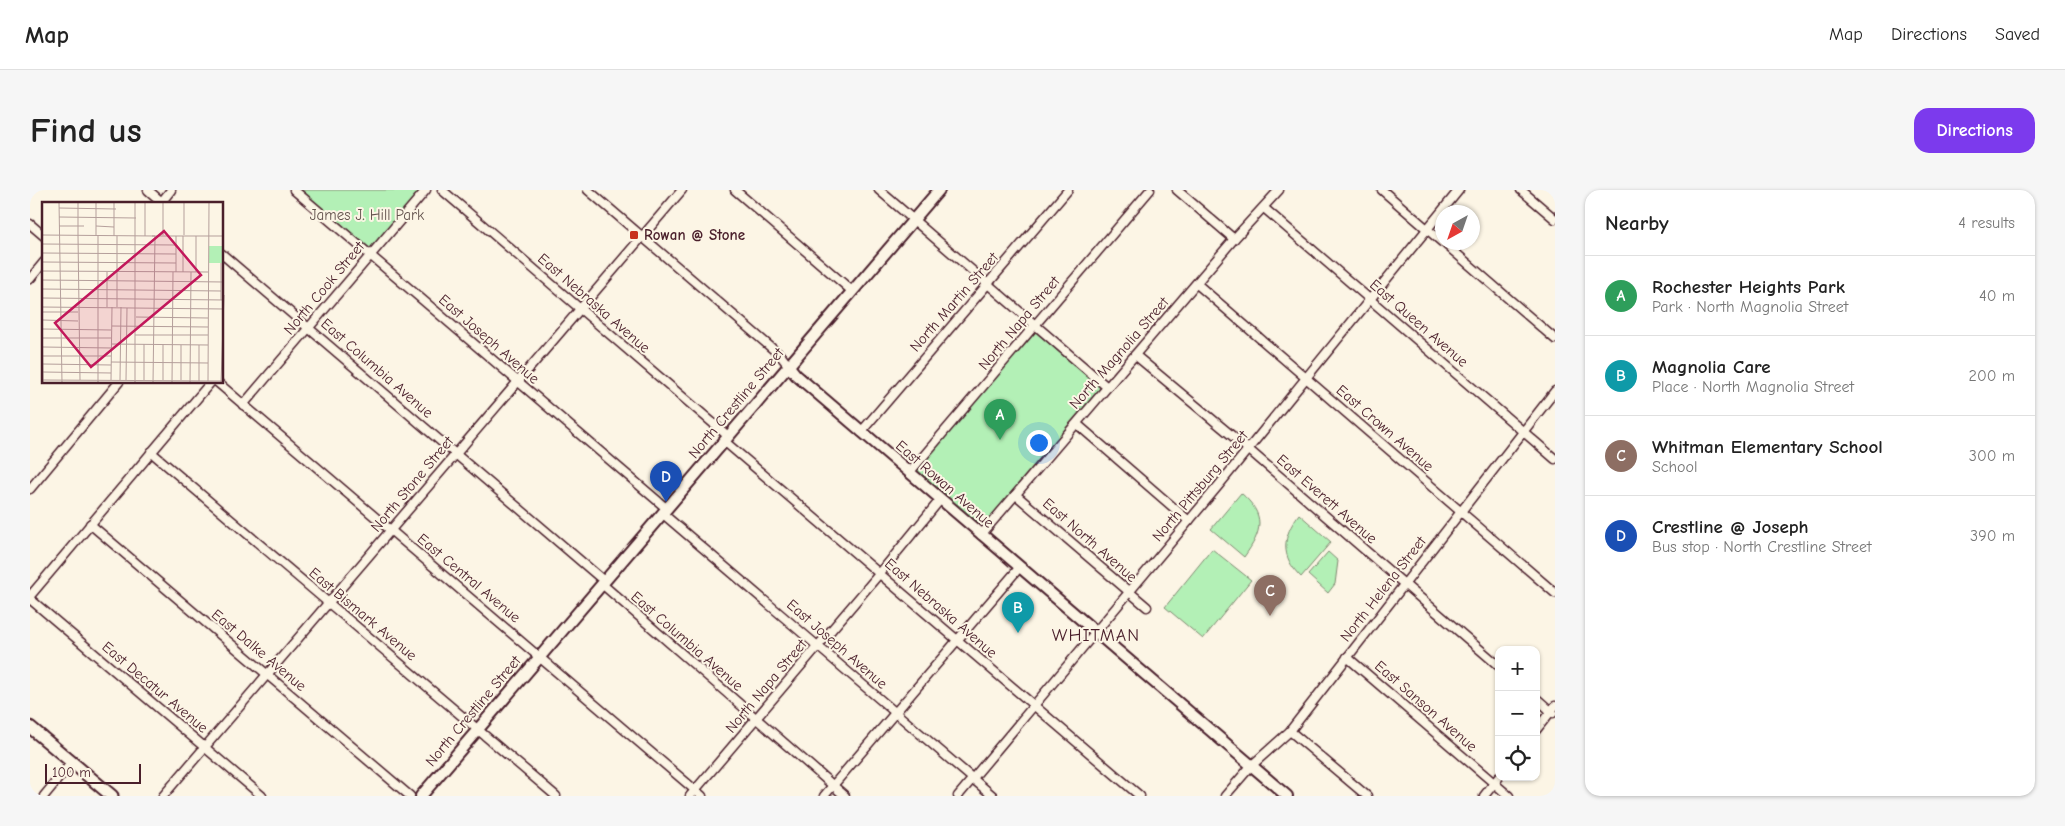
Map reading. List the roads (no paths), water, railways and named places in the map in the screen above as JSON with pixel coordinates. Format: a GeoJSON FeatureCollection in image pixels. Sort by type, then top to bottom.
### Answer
{"type":"FeatureCollection","features":[{"type":"Feature","properties":{"kind":"main road","name":"North Crestline Street"},"geometry":{"type":"LineString","coordinates":[[421,796],[939,190]]}},
{"type":"Feature","properties":{"kind":"main road","name":"East Rowan Avenue"},"geometry":{"type":"LineString","coordinates":[[788,365],[796,375],[908,473],[1287,796]]}},
{"type":"Feature","properties":{"kind":"main road"},"geometry":{"type":"LineString","coordinates":[[30,727],[112,796]]}},
{"type":"Feature","properties":{"kind":"street"},"geometry":{"type":"LineString","coordinates":[[148,190],[161,202]]}},
{"type":"Feature","properties":{"kind":"street"},"geometry":{"type":"LineString","coordinates":[[163,202],[171,190]]}},
{"type":"Feature","properties":{"kind":"street","name":"East Joseph Avenue"},"geometry":{"type":"LineString","coordinates":[[294,190],[992,796]]}},
{"type":"Feature","properties":{"kind":"street","name":"North Cook Street"},"geometry":{"type":"LineString","coordinates":[[244,405],[308,327],[426,190]]}},
{"type":"Feature","properties":{"kind":"street","name":"East Nebraska Avenue"},"geometry":{"type":"LineString","coordinates":[[442,190],[880,573],[1140,796]]}},
{"type":"Feature","properties":{"kind":"street","name":"East Rowan Avenue"},"geometry":{"type":"LineString","coordinates":[[588,190],[781,356],[788,365]]}},
{"type":"Feature","properties":{"kind":"street","name":"North Stone Street"},"geometry":{"type":"LineString","coordinates":[[163,796],[682,190]]}},
{"type":"Feature","properties":{"kind":"street"},"geometry":{"type":"LineString","coordinates":[[734,190],[852,291]]}},
{"type":"Feature","properties":{"kind":"street"},"geometry":{"type":"LineString","coordinates":[[879,190],[1107,387]]}},
{"type":"Feature","properties":{"kind":"street","name":"North Martin Street"},"geometry":{"type":"LineString","coordinates":[[861,432],[1068,190]]}},
{"type":"Feature","properties":{"kind":"street","name":"North Napa Street"},"geometry":{"type":"LineString","coordinates":[[908,473],[1150,190]]}},
{"type":"Feature","properties":{"kind":"street"},"geometry":{"type":"LineString","coordinates":[[1177,190],[1234,240]]}},
{"type":"Feature","properties":{"kind":"street","name":"North Magnolia Street"},"geometry":{"type":"LineString","coordinates":[[981,535],[1135,354],[1279,190]]}},
{"type":"Feature","properties":{"kind":"street"},"geometry":{"type":"LineString","coordinates":[[1382,190],[1435,236]]}},
{"type":"Feature","properties":{"kind":"street","name":"North Pittsburg Street"},"geometry":{"type":"LineString","coordinates":[[958,796],[1189,521],[1459,190]]}},
{"type":"Feature","properties":{"kind":"street"},"geometry":{"type":"LineString","coordinates":[[1522,190],[1555,219]]}},
{"type":"Feature","properties":{"kind":"street","name":"East Queen Avenue"},"geometry":{"type":"LineString","coordinates":[[1264,208],[1555,459]]}},
{"type":"Feature","properties":{"kind":"street"},"geometry":{"type":"LineString","coordinates":[[30,224],[42,234]]}},
{"type":"Feature","properties":{"kind":"street"},"geometry":{"type":"LineString","coordinates":[[1452,250],[1555,339]]}},
{"type":"Feature","properties":{"kind":"street","name":"East Columbia Avenue"},"geometry":{"type":"LineString","coordinates":[[224,256],[456,454],[603,582],[756,720],[845,796]]}},
{"type":"Feature","properties":{"kind":"street"},"geometry":{"type":"LineString","coordinates":[[30,278],[42,264]]}},
{"type":"Feature","properties":{"kind":"street","name":"East Crown Avenue"},"geometry":{"type":"LineString","coordinates":[[1197,284],[1555,593]]}},
{"type":"Feature","properties":{"kind":"street","name":"East Everett Avenue"},"geometry":{"type":"LineString","coordinates":[[1135,354],[1495,663]]}},
{"type":"Feature","properties":{"kind":"street"},"geometry":{"type":"LineString","coordinates":[[30,489],[118,384]]}},
{"type":"Feature","properties":{"kind":"street"},"geometry":{"type":"LineString","coordinates":[[30,597],[209,384]]}},
{"type":"Feature","properties":{"kind":"street","name":"East Central Avenue"},"geometry":{"type":"LineString","coordinates":[[219,384],[540,657],[692,793],[702,796]]}},
{"type":"Feature","properties":{"kind":"street","name":"North Helena Street"},"geometry":{"type":"LineString","coordinates":[[1225,796],[1251,766],[1290,731],[1555,391]]}},
{"type":"Feature","properties":{"kind":"street"},"geometry":{"type":"LineString","coordinates":[[1077,424],[1189,521]]}},
{"type":"Feature","properties":{"kind":"street","name":"East Bismark Avenue"},"geometry":{"type":"LineString","coordinates":[[152,452],[556,796]]}},
{"type":"Feature","properties":{"kind":"street","name":"East North Avenue"},"geometry":{"type":"LineString","coordinates":[[1016,495],[1147,607]]}},
{"type":"Feature","properties":{"kind":"street","name":"North Napa Street"},"geometry":{"type":"LineString","coordinates":[[692,793],[756,720],[940,500]]}},
{"type":"Feature","properties":{"kind":"street","name":"East Dalke Avenue"},"geometry":{"type":"LineString","coordinates":[[90,524],[410,796]]}},
{"type":"Feature","properties":{"kind":"street"},"geometry":{"type":"LineString","coordinates":[[824,796],[1019,568]]}},
{"type":"Feature","properties":{"kind":"street","name":"East Decatur Avenue"},"geometry":{"type":"LineString","coordinates":[[30,597],[262,796]]}},
{"type":"Feature","properties":{"kind":"street","name":"East Sanson Avenue"},"geometry":{"type":"LineString","coordinates":[[1347,657],[1495,778]]}},
{"type":"Feature","properties":{"kind":"street"},"geometry":{"type":"LineString","coordinates":[[1540,701],[1554,710],[1540,726]]}},
{"type":"Feature","properties":{"kind":"street"},"geometry":{"type":"LineString","coordinates":[[1290,731],[1367,796]]}},
{"type":"Feature","properties":{"kind":"street"},"geometry":{"type":"LineString","coordinates":[[44,796],[72,762]]}},
{"type":"Feature","properties":{"kind":"street"},"geometry":{"type":"LineString","coordinates":[[1484,796],[1496,781]]}},
{"type":"Feature","properties":{"kind":"street","name":"East Sanson Avenue"},"geometry":{"type":"LineString","coordinates":[[1498,781],[1509,796]]}},
{"type":"Feature","properties":{"kind":"place","name":"Rowan @ Stone"},"geometry":{"type":"Point","coordinates":[634,235]}},
{"type":"Feature","properties":{"kind":"place","name":"Rochester Heights Park"},"geometry":{"type":"Point","coordinates":[1000,440]}},
{"type":"Feature","properties":{"kind":"place","name":"Crestline @ Joseph"},"geometry":{"type":"Point","coordinates":[666,502]}},
{"type":"Feature","properties":{"kind":"place","name":"Whitman Elementary School"},"geometry":{"type":"Point","coordinates":[1270,616]}},
{"type":"Feature","properties":{"kind":"place","name":"Magnolia Care"},"geometry":{"type":"Point","coordinates":[1018,633]}},
{"type":"Feature","properties":{"kind":"district","name":"WHITMAN"},"geometry":{"type":"Point","coordinates":[1096,635]}},
{"type":"Feature","properties":{"kind":"park label","name":"James J. Hill Park"},"geometry":{"type":"Point","coordinates":[367,215]}}]}
